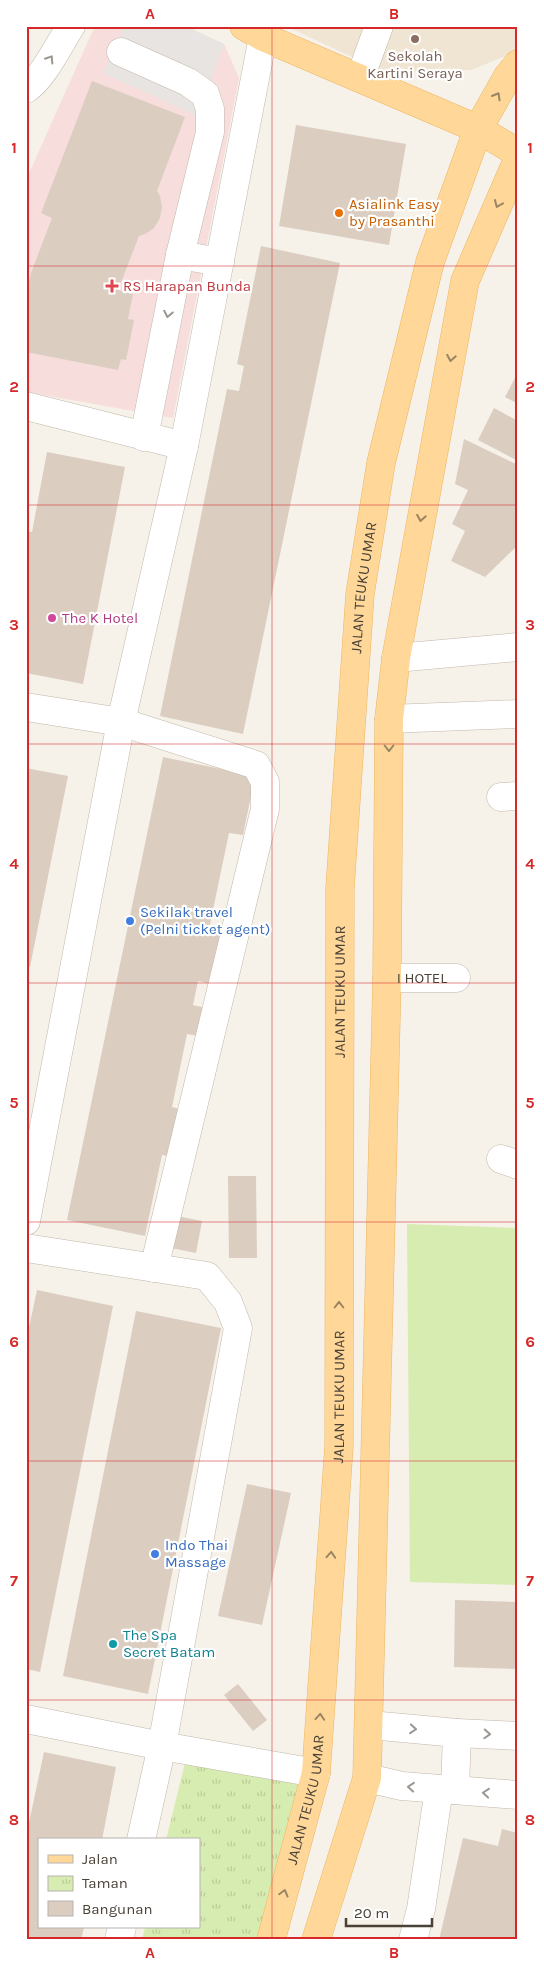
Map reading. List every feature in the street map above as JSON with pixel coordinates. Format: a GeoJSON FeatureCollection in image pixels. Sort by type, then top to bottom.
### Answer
{"type":"FeatureCollection","features":[{"type":"Feature","properties":{"kind":"main road"},"geometry":{"type":"LineString","coordinates":[[253,32],[478,129],[518,153]]}},
{"type":"Feature","properties":{"kind":"main road","name":"JALAN TEUKU UMAR"},"geometry":{"type":"LineString","coordinates":[[271,1940],[316,1774],[339,1446],[340,888],[360,594],[381,463],[430,262],[478,129],[508,76],[518,64]]}},
{"type":"Feature","properties":{"kind":"main road"},"geometry":{"type":"LineString","coordinates":[[316,1940],[367,1778],[370,1725],[388,978],[389,719],[396,658],[465,281],[518,159]]}},
{"type":"Feature","properties":{"kind":"street"},"geometry":{"type":"LineString","coordinates":[[26,89],[40,75],[71,26]]}},
{"type":"Feature","properties":{"kind":"street"},"geometry":{"type":"LineString","coordinates":[[360,78],[379,26]]}},
{"type":"Feature","properties":{"kind":"street"},"geometry":{"type":"LineString","coordinates":[[26,1221],[121,722],[184,446],[220,262],[253,32]]}},
{"type":"Feature","properties":{"kind":"street"},"geometry":{"type":"LineString","coordinates":[[121,52],[188,82],[205,94],[210,109],[210,132],[180,255],[144,437]]}},
{"type":"Feature","properties":{"kind":"street"},"geometry":{"type":"LineString","coordinates":[[180,255],[220,262]]}},
{"type":"Feature","properties":{"kind":"street"},"geometry":{"type":"LineString","coordinates":[[26,406],[184,446]]}},
{"type":"Feature","properties":{"kind":"street"},"geometry":{"type":"LineString","coordinates":[[396,658],[518,646]]}},
{"type":"Feature","properties":{"kind":"street"},"geometry":{"type":"LineString","coordinates":[[26,707],[121,722],[256,765],[265,782],[265,809],[154,1268]]}},
{"type":"Feature","properties":{"kind":"street"},"geometry":{"type":"LineString","coordinates":[[389,719],[518,714]]}},
{"type":"Feature","properties":{"kind":"street","name":"I HOTEL"},"geometry":{"type":"LineString","coordinates":[[388,978],[456,978]]}},
{"type":"Feature","properties":{"kind":"street"},"geometry":{"type":"LineString","coordinates":[[26,1248],[207,1276],[228,1302],[238,1328],[162,1746],[141,1838]]}},
{"type":"Feature","properties":{"kind":"street"},"geometry":{"type":"LineString","coordinates":[[26,1719],[316,1774]]}},
{"type":"Feature","properties":{"kind":"street"},"geometry":{"type":"LineString","coordinates":[[370,1725],[457,1733],[518,1736]]}},
{"type":"Feature","properties":{"kind":"street"},"geometry":{"type":"LineString","coordinates":[[413,1940],[447,1790],[457,1733]]}},
{"type":"Feature","properties":{"kind":"street"},"geometry":{"type":"LineString","coordinates":[[367,1778],[402,1786],[518,1795]]}},
{"type":"Feature","properties":{"kind":"shaded area","name":"RS Harapan Bunda"},"geometry":{"type":"Polygon","coordinates":[[[95,26],[185,26],[224,44],[239,78],[173,418],[26,392],[26,180],[95,26]]]}},
{"type":"Feature","properties":{"kind":"shaded area"},"geometry":{"type":"Polygon","coordinates":[[[124,26],[185,26],[224,44],[197,116],[103,73],[124,26]]]}},
{"type":"Feature","properties":{"kind":"shaded area","name":"Sekolah Kartini Seraya"},"geometry":{"type":"Polygon","coordinates":[[[286,26],[518,26],[518,51],[471,70],[384,72],[286,26]]]}},
{"type":"Feature","properties":{"kind":"green space"},"geometry":{"type":"Polygon","coordinates":[[[407,1224],[518,1228],[518,1585],[410,1582],[407,1224]]]}},
{"type":"Feature","properties":{"kind":"green space"},"geometry":{"type":"Polygon","coordinates":[[[188,1751],[316,1773],[259,1940],[142,1940],[145,1928],[200,1928],[200,1838],[166,1838],[188,1751]]]}},
{"type":"Feature","properties":{"kind":"building"},"geometry":{"type":"Polygon","coordinates":[[[92,81],[185,117],[157,191],[162,207],[160,218],[154,228],[139,236],[118,290],[133,294],[128,319],[134,320],[126,360],[121,359],[118,370],[26,352],[26,296],[31,273],[52,218],[41,213],[92,81]]]}},
{"type":"Feature","properties":{"kind":"building"},"geometry":{"type":"Polygon","coordinates":[[[296,125],[406,144],[389,245],[279,226],[296,125]]]}},
{"type":"Feature","properties":{"kind":"building"},"geometry":{"type":"Polygon","coordinates":[[[261,246],[340,263],[243,734],[160,716],[227,389],[239,391],[244,366],[237,364],[261,246]]]}},
{"type":"Feature","properties":{"kind":"building"},"geometry":{"type":"Polygon","coordinates":[[[518,372],[518,404],[505,397],[518,372]]]}},
{"type":"Feature","properties":{"kind":"building"},"geometry":{"type":"Polygon","coordinates":[[[494,408],[518,421],[518,461],[478,440],[494,408]]]}},
{"type":"Feature","properties":{"kind":"building"},"geometry":{"type":"Polygon","coordinates":[[[464,439],[518,465],[518,545],[485,577],[451,561],[465,531],[452,524],[468,490],[455,484],[464,439]]]}},
{"type":"Feature","properties":{"kind":"building"},"geometry":{"type":"Polygon","coordinates":[[[47,452],[125,467],[83,684],[26,673],[26,531],[32,532],[47,452]]]}},
{"type":"Feature","properties":{"kind":"building"},"geometry":{"type":"Polygon","coordinates":[[[163,757],[255,776],[243,835],[229,833],[209,929],[231,934],[220,986],[198,981],[193,1005],[210,1009],[204,1037],[187,1034],[172,1107],[183,1110],[173,1157],[162,1155],[145,1236],[67,1220],[163,757]]]}},
{"type":"Feature","properties":{"kind":"building"},"geometry":{"type":"Polygon","coordinates":[[[26,768],[68,776],[30,967],[26,966],[26,768]]]}},
{"type":"Feature","properties":{"kind":"building"},"geometry":{"type":"Polygon","coordinates":[[[228,1176],[256,1176],[257,1258],[229,1258],[228,1176]]]}},
{"type":"Feature","properties":{"kind":"building"},"geometry":{"type":"Polygon","coordinates":[[[177,1216],[202,1221],[196,1253],[171,1248],[177,1216]]]}},
{"type":"Feature","properties":{"kind":"building"},"geometry":{"type":"Polygon","coordinates":[[[37,1290],[113,1306],[40,1672],[26,1669],[26,1342],[37,1290]]]}},
{"type":"Feature","properties":{"kind":"building"},"geometry":{"type":"Polygon","coordinates":[[[136,1311],[221,1328],[148,1694],[63,1676],[136,1311]]]}},
{"type":"Feature","properties":{"kind":"building"},"geometry":{"type":"Polygon","coordinates":[[[247,1484],[291,1493],[262,1625],[218,1616],[247,1484]]]}},
{"type":"Feature","properties":{"kind":"building"},"geometry":{"type":"Polygon","coordinates":[[[455,1600],[518,1602],[518,1669],[454,1667],[455,1600]]]}},
{"type":"Feature","properties":{"kind":"building"},"geometry":{"type":"Polygon","coordinates":[[[238,1684],[267,1720],[253,1731],[224,1695],[238,1684]]]}},
{"type":"Feature","properties":{"kind":"building"},"geometry":{"type":"Polygon","coordinates":[[[44,1752],[116,1767],[102,1838],[38,1838],[38,1928],[84,1928],[81,1940],[26,1940],[26,1837],[44,1752]]]}},
{"type":"Feature","properties":{"kind":"building"},"geometry":{"type":"Polygon","coordinates":[[[502,1829],[518,1833],[518,1940],[439,1940],[463,1838],[498,1846],[502,1829]]]}},
{"type":"Feature","properties":{"kind":"place","name":"Sekolah Kartini Seraya"},"geometry":{"type":"Point","coordinates":[415,39]}},
{"type":"Feature","properties":{"kind":"place","name":"Asialink Easy by Prasanthi"},"geometry":{"type":"Point","coordinates":[339,213]}},
{"type":"Feature","properties":{"kind":"place","name":"RS Harapan Bunda"},"geometry":{"type":"Point","coordinates":[112,286]}},
{"type":"Feature","properties":{"kind":"place","name":"The K Hotel"},"geometry":{"type":"Point","coordinates":[52,618]}},
{"type":"Feature","properties":{"kind":"place","name":"Sekilak travel (Pelni ticket agent)"},"geometry":{"type":"Point","coordinates":[130,921]}},
{"type":"Feature","properties":{"kind":"place","name":"Indo Thai Massage"},"geometry":{"type":"Point","coordinates":[155,1554]}},
{"type":"Feature","properties":{"kind":"place","name":"The Spa Secret Batam"},"geometry":{"type":"Point","coordinates":[113,1644]}}]}
